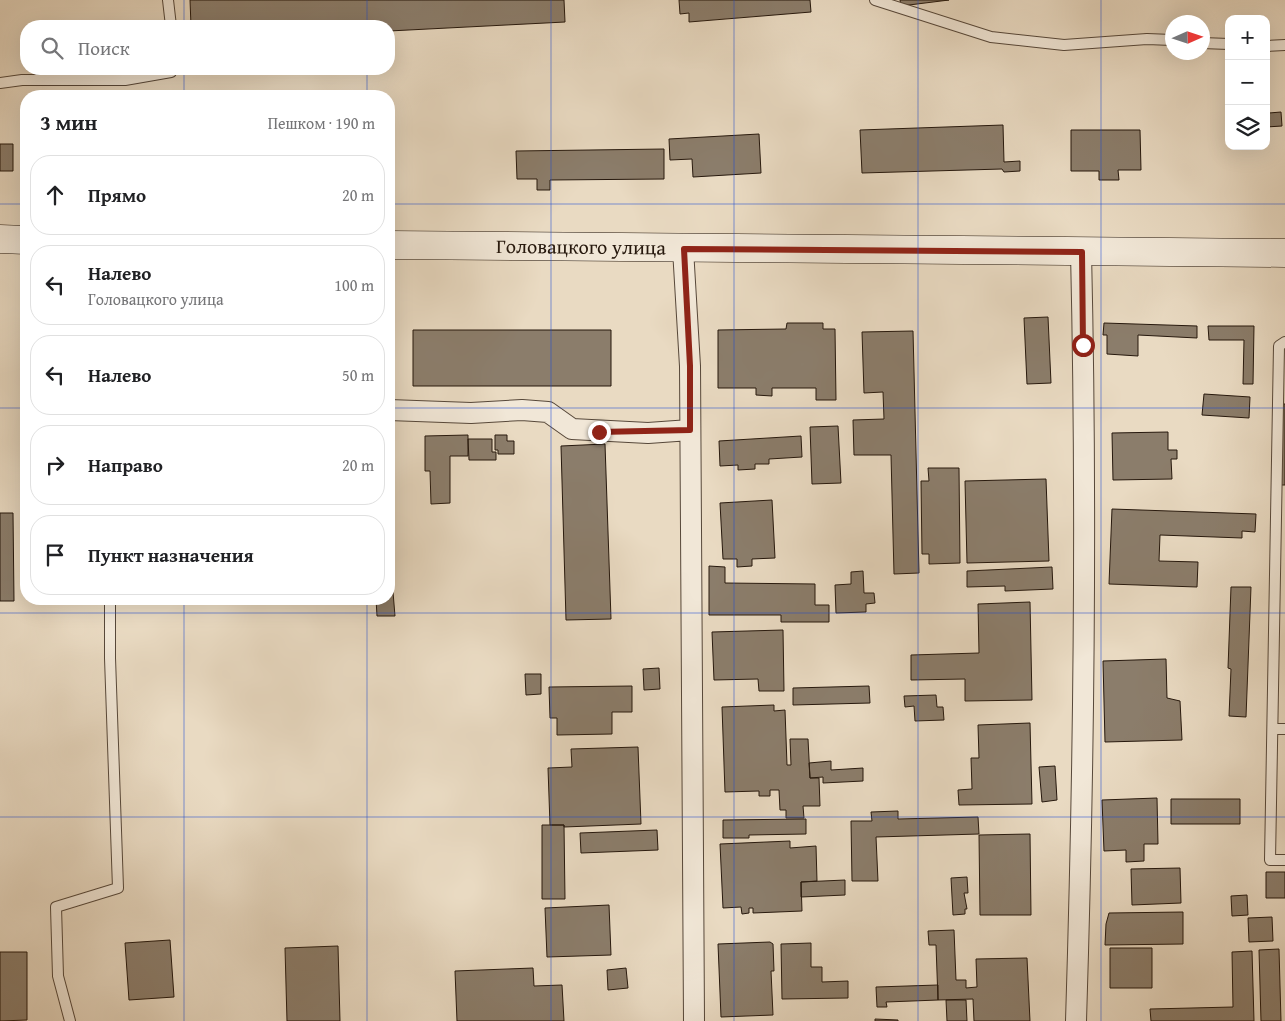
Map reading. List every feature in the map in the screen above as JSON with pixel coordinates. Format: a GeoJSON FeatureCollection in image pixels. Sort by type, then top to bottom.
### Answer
{"type":"FeatureCollection","features":[{"type":"Feature","properties":{"kind":"main road"},"geometry":{"type":"LineString","coordinates":[[0,239],[20,240]]}},
{"type":"Feature","properties":{"kind":"main road","name":"Головацкого улица"},"geometry":{"type":"LineString","coordinates":[[395,245],[1285,253]]}},
{"type":"Feature","properties":{"kind":"street"},"geometry":{"type":"LineString","coordinates":[[684,249],[690,366],[694,1021]]}},
{"type":"Feature","properties":{"kind":"street"},"geometry":{"type":"LineString","coordinates":[[1076,1021],[1081,844],[1084,595],[1082,252]]}},
{"type":"Feature","properties":{"kind":"street"},"geometry":{"type":"LineString","coordinates":[[395,410],[471,413],[522,410],[548,412],[572,429],[629,432],[690,430]]}},
{"type":"Feature","properties":{"kind":"lane"},"geometry":{"type":"LineString","coordinates":[[168,0],[170,20]]}},
{"type":"Feature","properties":{"kind":"lane"},"geometry":{"type":"LineString","coordinates":[[875,0],[991,37],[1064,45],[1147,39],[1165,40]]}},
{"type":"Feature","properties":{"kind":"lane"},"geometry":{"type":"LineString","coordinates":[[1210,43],[1225,44]]}},
{"type":"Feature","properties":{"kind":"lane"},"geometry":{"type":"LineString","coordinates":[[1270,46],[1285,46]]}},
{"type":"Feature","properties":{"kind":"lane"},"geometry":{"type":"LineString","coordinates":[[0,83],[22,80],[125,80],[154,75]]}},
{"type":"Feature","properties":{"kind":"lane"},"geometry":{"type":"LineString","coordinates":[[1285,342],[1279,346],[1270,860],[1285,860]]}},
{"type":"Feature","properties":{"kind":"lane"},"geometry":{"type":"LineString","coordinates":[[70,1021],[58,976],[56,906],[118,888],[110,667],[110,605]]}},
{"type":"Feature","properties":{"kind":"lane"},"geometry":{"type":"LineString","coordinates":[[1272,729],[1285,730]]}},
{"type":"Feature","properties":{"kind":"building"},"geometry":{"type":"Polygon","coordinates":[[[190,0],[564,0],[565,22],[395,31],[395,20],[191,20],[190,0]]]}},
{"type":"Feature","properties":{"kind":"building"},"geometry":{"type":"Polygon","coordinates":[[[679,0],[810,0],[811,12],[689,22],[689,13],[680,14],[679,0]]]}},
{"type":"Feature","properties":{"kind":"building"},"geometry":{"type":"Polygon","coordinates":[[[900,0],[949,0],[901,6],[900,0]]]}},
{"type":"Feature","properties":{"kind":"building"},"geometry":{"type":"Polygon","coordinates":[[[1281,112],[1282,126],[1270,127],[1270,113],[1281,112]]]}},
{"type":"Feature","properties":{"kind":"building"},"geometry":{"type":"Polygon","coordinates":[[[1003,125],[1004,162],[1020,161],[1020,171],[1004,172],[1002,169],[862,173],[860,130],[1003,125]]]}},
{"type":"Feature","properties":{"kind":"building"},"geometry":{"type":"Polygon","coordinates":[[[1071,130],[1140,130],[1141,170],[1118,170],[1119,180],[1099,180],[1099,171],[1071,171],[1071,130]]]}},
{"type":"Feature","properties":{"kind":"building"},"geometry":{"type":"Polygon","coordinates":[[[759,134],[761,173],[693,177],[692,159],[670,160],[669,139],[759,134]]]}},
{"type":"Feature","properties":{"kind":"building"},"geometry":{"type":"Polygon","coordinates":[[[0,144],[13,144],[13,171],[0,171],[0,144]]]}},
{"type":"Feature","properties":{"kind":"building"},"geometry":{"type":"Polygon","coordinates":[[[664,149],[664,179],[550,180],[550,190],[537,190],[537,179],[517,179],[516,151],[664,149]]]}},
{"type":"Feature","properties":{"kind":"building"},"geometry":{"type":"Polygon","coordinates":[[[1048,317],[1051,383],[1027,384],[1024,318],[1048,317]]]}},
{"type":"Feature","properties":{"kind":"building"},"geometry":{"type":"Polygon","coordinates":[[[787,323],[823,323],[823,329],[835,329],[836,400],[816,400],[816,388],[772,388],[772,396],[756,395],[756,388],[718,388],[718,330],[786,329],[787,323]]]}},
{"type":"Feature","properties":{"kind":"building"},"geometry":{"type":"Polygon","coordinates":[[[1104,323],[1197,326],[1197,338],[1138,335],[1138,356],[1107,354],[1107,335],[1103,335],[1104,323]]]}},
{"type":"Feature","properties":{"kind":"building"},"geometry":{"type":"Polygon","coordinates":[[[1208,326],[1254,326],[1253,384],[1243,384],[1244,340],[1209,340],[1208,326]]]}},
{"type":"Feature","properties":{"kind":"building"},"geometry":{"type":"Polygon","coordinates":[[[413,330],[611,330],[611,386],[413,386],[413,330]]]}},
{"type":"Feature","properties":{"kind":"building"},"geometry":{"type":"Polygon","coordinates":[[[913,331],[919,573],[894,574],[891,455],[854,455],[853,420],[884,419],[883,392],[864,393],[862,332],[913,331]]]}},
{"type":"Feature","properties":{"kind":"building"},"geometry":{"type":"Polygon","coordinates":[[[1204,394],[1250,397],[1249,418],[1202,415],[1204,394]]]}},
{"type":"Feature","properties":{"kind":"building"},"geometry":{"type":"Polygon","coordinates":[[[1281,404],[1285,404],[1285,485],[1281,485],[1281,404]]]}},
{"type":"Feature","properties":{"kind":"building"},"geometry":{"type":"Polygon","coordinates":[[[838,426],[841,483],[812,484],[810,427],[838,426]]]}},
{"type":"Feature","properties":{"kind":"building"},"geometry":{"type":"Polygon","coordinates":[[[1168,432],[1168,450],[1177,450],[1177,459],[1171,459],[1172,479],[1113,480],[1112,433],[1168,432]]]}},
{"type":"Feature","properties":{"kind":"building"},"geometry":{"type":"Polygon","coordinates":[[[468,435],[468,456],[450,456],[450,503],[431,504],[430,471],[425,471],[425,436],[468,435]]]}},
{"type":"Feature","properties":{"kind":"building"},"geometry":{"type":"Polygon","coordinates":[[[495,435],[507,435],[507,441],[514,441],[514,454],[498,454],[498,450],[495,450],[495,435]]]}},
{"type":"Feature","properties":{"kind":"building"},"geometry":{"type":"Polygon","coordinates":[[[801,436],[802,457],[769,459],[769,464],[755,464],[755,469],[738,470],[738,465],[720,466],[719,441],[801,436]]]}},
{"type":"Feature","properties":{"kind":"building"},"geometry":{"type":"Polygon","coordinates":[[[468,439],[492,439],[492,452],[496,452],[496,460],[469,460],[468,439]]]}},
{"type":"Feature","properties":{"kind":"building"},"geometry":{"type":"Polygon","coordinates":[[[605,444],[611,619],[566,620],[561,446],[605,444]]]}},
{"type":"Feature","properties":{"kind":"building"},"geometry":{"type":"Polygon","coordinates":[[[928,468],[959,468],[960,563],[929,564],[929,554],[922,554],[921,481],[929,481],[928,468]]]}},
{"type":"Feature","properties":{"kind":"building"},"geometry":{"type":"Polygon","coordinates":[[[1046,479],[1049,561],[967,563],[965,481],[1046,479]]]}},
{"type":"Feature","properties":{"kind":"building"},"geometry":{"type":"Polygon","coordinates":[[[772,500],[775,558],[752,559],[752,566],[737,567],[737,559],[723,559],[720,503],[772,500]]]}},
{"type":"Feature","properties":{"kind":"building"},"geometry":{"type":"Polygon","coordinates":[[[1112,509],[1256,514],[1255,532],[1242,531],[1242,538],[1160,535],[1159,561],[1198,562],[1197,587],[1109,584],[1112,509]]]}},
{"type":"Feature","properties":{"kind":"building"},"geometry":{"type":"Polygon","coordinates":[[[0,513],[13,513],[14,601],[0,601],[0,513]]]}},
{"type":"Feature","properties":{"kind":"building"},"geometry":{"type":"Polygon","coordinates":[[[709,566],[725,567],[725,583],[815,584],[815,605],[829,605],[829,622],[781,622],[781,615],[709,615],[709,566]]]}},
{"type":"Feature","properties":{"kind":"building"},"geometry":{"type":"Polygon","coordinates":[[[1052,567],[1053,589],[1005,591],[1005,586],[967,587],[967,571],[1052,567]]]}},
{"type":"Feature","properties":{"kind":"building"},"geometry":{"type":"Polygon","coordinates":[[[863,571],[864,593],[874,593],[875,603],[866,604],[866,612],[836,613],[835,585],[851,584],[851,572],[863,571]]]}},
{"type":"Feature","properties":{"kind":"building"},"geometry":{"type":"Polygon","coordinates":[[[1231,587],[1251,587],[1246,717],[1229,716],[1231,669],[1228,668],[1231,587]]]}},
{"type":"Feature","properties":{"kind":"building"},"geometry":{"type":"Polygon","coordinates":[[[1030,602],[1032,700],[965,701],[965,679],[911,680],[911,655],[979,653],[978,604],[1030,602]]]}},
{"type":"Feature","properties":{"kind":"building"},"geometry":{"type":"Polygon","coordinates":[[[376,605],[394,605],[395,616],[377,616],[376,605]]]}},
{"type":"Feature","properties":{"kind":"building"},"geometry":{"type":"Polygon","coordinates":[[[783,630],[784,691],[759,691],[758,679],[714,680],[712,632],[783,630]]]}},
{"type":"Feature","properties":{"kind":"building"},"geometry":{"type":"Polygon","coordinates":[[[1166,659],[1167,698],[1180,701],[1182,740],[1105,742],[1103,661],[1166,659]]]}},
{"type":"Feature","properties":{"kind":"building"},"geometry":{"type":"Polygon","coordinates":[[[659,668],[660,689],[644,690],[643,669],[659,668]]]}},
{"type":"Feature","properties":{"kind":"building"},"geometry":{"type":"Polygon","coordinates":[[[525,674],[541,674],[541,694],[526,695],[525,674]]]}},
{"type":"Feature","properties":{"kind":"building"},"geometry":{"type":"Polygon","coordinates":[[[632,686],[632,712],[612,712],[612,734],[557,735],[557,718],[550,718],[549,687],[632,686]]]}},
{"type":"Feature","properties":{"kind":"building"},"geometry":{"type":"Polygon","coordinates":[[[869,686],[870,703],[793,705],[793,688],[869,686]]]}},
{"type":"Feature","properties":{"kind":"building"},"geometry":{"type":"Polygon","coordinates":[[[936,695],[937,707],[943,707],[944,720],[915,721],[914,706],[905,707],[904,696],[936,695]]]}},
{"type":"Feature","properties":{"kind":"building"},"geometry":{"type":"Polygon","coordinates":[[[774,705],[774,711],[785,710],[787,765],[791,765],[790,739],[808,739],[810,778],[819,778],[820,806],[803,806],[804,818],[786,818],[786,810],[780,810],[779,790],[770,790],[770,796],[759,796],[759,791],[725,792],[722,707],[774,705]]]}},
{"type":"Feature","properties":{"kind":"building"},"geometry":{"type":"Polygon","coordinates":[[[1030,723],[1032,804],[959,805],[958,790],[972,789],[971,758],[979,758],[978,725],[1030,723]]]}},
{"type":"Feature","properties":{"kind":"building"},"geometry":{"type":"Polygon","coordinates":[[[638,747],[641,824],[564,827],[564,825],[550,825],[548,768],[572,767],[571,749],[638,747]]]}},
{"type":"Feature","properties":{"kind":"building"},"geometry":{"type":"Polygon","coordinates":[[[831,761],[831,770],[863,768],[863,781],[823,783],[823,777],[810,778],[809,763],[831,761]]]}},
{"type":"Feature","properties":{"kind":"building"},"geometry":{"type":"Polygon","coordinates":[[[1055,766],[1057,800],[1042,802],[1039,767],[1055,766]]]}},
{"type":"Feature","properties":{"kind":"building"},"geometry":{"type":"Polygon","coordinates":[[[1157,798],[1158,844],[1144,844],[1144,861],[1126,862],[1126,850],[1104,851],[1102,800],[1157,798]]]}},
{"type":"Feature","properties":{"kind":"building"},"geometry":{"type":"Polygon","coordinates":[[[1171,799],[1240,799],[1240,824],[1171,824],[1171,799]]]}},
{"type":"Feature","properties":{"kind":"building"},"geometry":{"type":"Polygon","coordinates":[[[898,811],[898,819],[978,817],[979,834],[876,837],[878,881],[852,881],[851,821],[872,821],[871,812],[898,811]]]}},
{"type":"Feature","properties":{"kind":"building"},"geometry":{"type":"Polygon","coordinates":[[[806,819],[806,834],[749,835],[749,838],[723,838],[723,820],[806,819]]]}},
{"type":"Feature","properties":{"kind":"building"},"geometry":{"type":"Polygon","coordinates":[[[542,825],[564,825],[565,899],[542,899],[542,825]]]}},
{"type":"Feature","properties":{"kind":"building"},"geometry":{"type":"Polygon","coordinates":[[[657,830],[658,850],[581,853],[580,833],[657,830]]]}},
{"type":"Feature","properties":{"kind":"building"},"geometry":{"type":"Polygon","coordinates":[[[1030,834],[1031,915],[980,915],[979,835],[1030,834]]]}},
{"type":"Feature","properties":{"kind":"building"},"geometry":{"type":"Polygon","coordinates":[[[790,841],[790,848],[816,846],[817,881],[801,882],[802,911],[753,913],[753,908],[749,908],[749,913],[742,914],[741,907],[723,908],[720,844],[790,841]]]}},
{"type":"Feature","properties":{"kind":"building"},"geometry":{"type":"Polygon","coordinates":[[[1180,868],[1181,903],[1132,905],[1131,869],[1180,868]]]}},
{"type":"Feature","properties":{"kind":"building"},"geometry":{"type":"Polygon","coordinates":[[[1266,872],[1285,872],[1285,898],[1266,898],[1266,872]]]}},
{"type":"Feature","properties":{"kind":"building"},"geometry":{"type":"Polygon","coordinates":[[[967,877],[968,893],[964,893],[967,909],[965,909],[965,914],[953,915],[951,878],[967,877]]]}},
{"type":"Feature","properties":{"kind":"building"},"geometry":{"type":"Polygon","coordinates":[[[845,880],[845,895],[801,897],[801,882],[845,880]]]}},
{"type":"Feature","properties":{"kind":"building"},"geometry":{"type":"Polygon","coordinates":[[[1247,895],[1248,915],[1232,916],[1231,896],[1247,895]]]}},
{"type":"Feature","properties":{"kind":"building"},"geometry":{"type":"Polygon","coordinates":[[[609,905],[611,955],[547,957],[545,908],[609,905]]]}},
{"type":"Feature","properties":{"kind":"building"},"geometry":{"type":"Polygon","coordinates":[[[1183,912],[1183,944],[1105,945],[1106,924],[1109,913],[1183,912]]]}},
{"type":"Feature","properties":{"kind":"building"},"geometry":{"type":"Polygon","coordinates":[[[1272,917],[1273,941],[1249,942],[1248,918],[1272,917]]]}},
{"type":"Feature","properties":{"kind":"building"},"geometry":{"type":"Polygon","coordinates":[[[954,930],[956,980],[966,980],[966,988],[977,987],[976,959],[1027,958],[1030,1021],[974,1021],[973,999],[938,1000],[936,945],[929,945],[928,931],[954,930]]]}},
{"type":"Feature","properties":{"kind":"building"},"geometry":{"type":"Polygon","coordinates":[[[170,940],[174,997],[129,1000],[125,943],[170,940]]]}},
{"type":"Feature","properties":{"kind":"building"},"geometry":{"type":"Polygon","coordinates":[[[770,942],[773,944],[774,971],[771,971],[773,1015],[721,1017],[718,944],[770,942]]]}},
{"type":"Feature","properties":{"kind":"building"},"geometry":{"type":"Polygon","coordinates":[[[811,943],[811,967],[822,967],[822,982],[848,981],[848,998],[782,999],[781,944],[811,943]]]}},
{"type":"Feature","properties":{"kind":"building"},"geometry":{"type":"Polygon","coordinates":[[[338,946],[340,1021],[287,1021],[285,948],[338,946]]]}},
{"type":"Feature","properties":{"kind":"building"},"geometry":{"type":"Polygon","coordinates":[[[1110,948],[1152,948],[1152,988],[1110,988],[1110,948]]]}},
{"type":"Feature","properties":{"kind":"building"},"geometry":{"type":"Polygon","coordinates":[[[1279,949],[1281,1021],[1261,1021],[1259,950],[1279,949]]]}},
{"type":"Feature","properties":{"kind":"building"},"geometry":{"type":"Polygon","coordinates":[[[1252,951],[1254,1021],[1151,1021],[1150,1009],[1233,1007],[1232,952],[1252,951]]]}},
{"type":"Feature","properties":{"kind":"building"},"geometry":{"type":"Polygon","coordinates":[[[0,952],[27,952],[27,1020],[0,1021],[0,952]]]}},
{"type":"Feature","properties":{"kind":"building"},"geometry":{"type":"Polygon","coordinates":[[[533,968],[534,986],[562,985],[564,1021],[457,1021],[455,971],[533,968]]]}},
{"type":"Feature","properties":{"kind":"building"},"geometry":{"type":"Polygon","coordinates":[[[626,968],[628,988],[608,990],[607,970],[626,968]]]}},
{"type":"Feature","properties":{"kind":"building"},"geometry":{"type":"Polygon","coordinates":[[[938,985],[938,1000],[886,1002],[887,1007],[877,1007],[876,987],[938,985]]]}},
{"type":"Feature","properties":{"kind":"building"},"geometry":{"type":"Polygon","coordinates":[[[946,1000],[966,1000],[967,1021],[947,1021],[946,1000]]]}},
{"type":"Feature","properties":{"kind":"building"},"geometry":{"type":"Polygon","coordinates":[[[875,1019],[898,1020],[898,1021],[875,1021],[875,1019]]]}},
{"type":"Feature","properties":{"kind":"route"},"geometry":{"type":"LineString","coordinates":[[599,432],[648,433],[690,430],[690,366],[684,249],[1082,252],[1083,345]]}}]}
